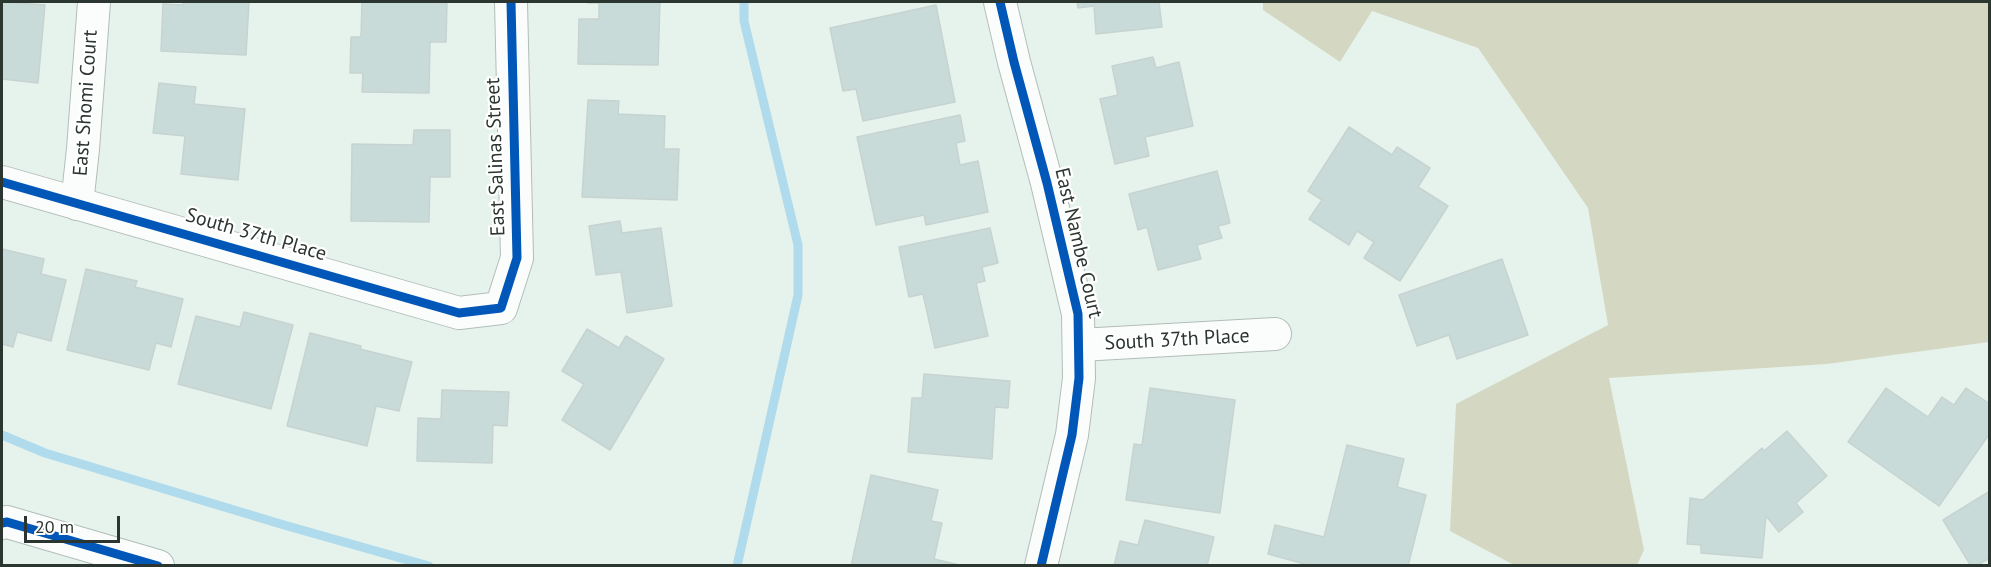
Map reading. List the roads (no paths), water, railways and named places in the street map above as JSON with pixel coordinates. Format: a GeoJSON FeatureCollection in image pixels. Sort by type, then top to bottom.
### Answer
{"type":"FeatureCollection","features":[{"type":"Feature","properties":{"kind":"street","name":"East Shomi Court"},"geometry":{"type":"LineString","coordinates":[[77,204],[94,2]]}},
{"type":"Feature","properties":{"kind":"street","name":"East Salinas Street"},"geometry":{"type":"LineString","coordinates":[[501,308],[517,258],[511,2]]}},
{"type":"Feature","properties":{"kind":"street","name":"East Nambe Court"},"geometry":{"type":"LineString","coordinates":[[1000,2],[1078,314],[1079,378],[1072,435],[1041,566]]}},
{"type":"Feature","properties":{"kind":"street","name":"South 37th Place"},"geometry":{"type":"LineString","coordinates":[[2,182],[459,313],[501,308]]}},
{"type":"Feature","properties":{"kind":"street","name":"South 37th Place"},"geometry":{"type":"LineString","coordinates":[[1080,345],[1275,334]]}},
{"type":"Feature","properties":{"kind":"street"},"geometry":{"type":"LineString","coordinates":[[3,526],[158,566]]}},
{"type":"Feature","properties":{"kind":"waterway"},"geometry":{"type":"LineString","coordinates":[[737,566],[798,295],[798,245],[744,21],[744,2]]}},
{"type":"Feature","properties":{"kind":"waterway"},"geometry":{"type":"LineString","coordinates":[[2,435],[45,453],[429,566]]}}]}
